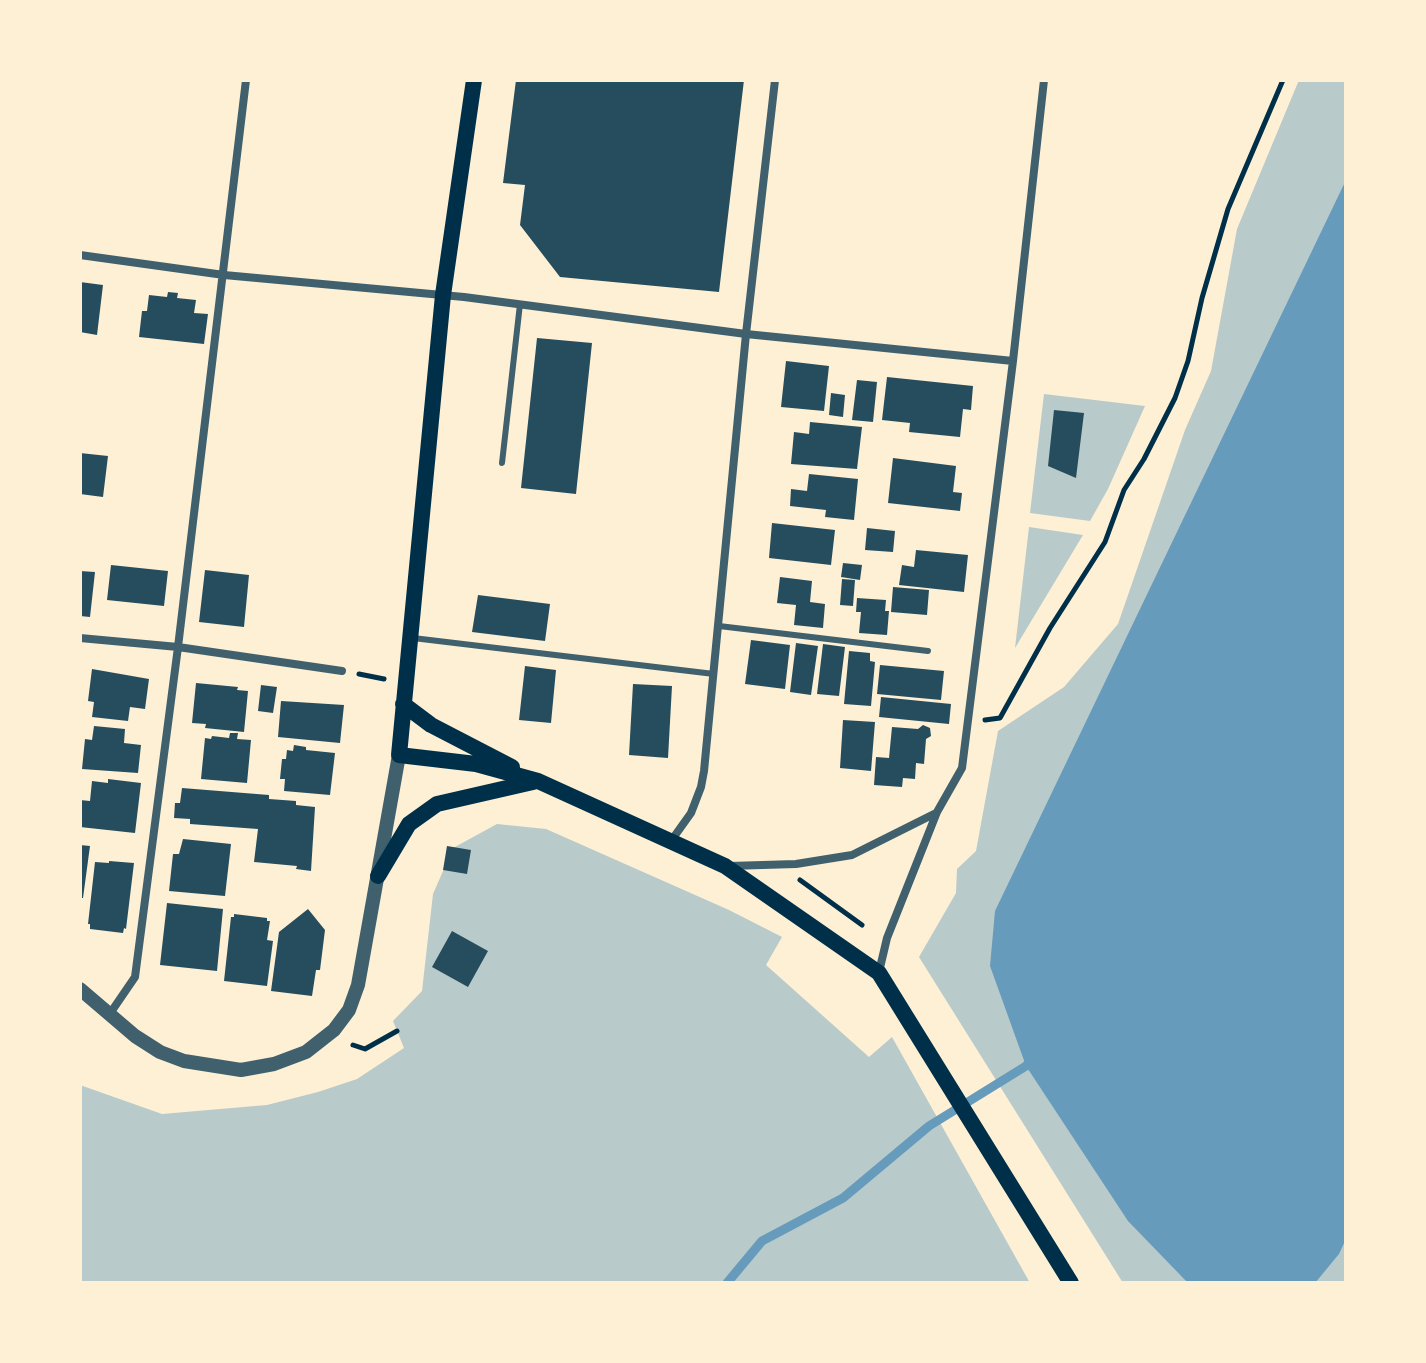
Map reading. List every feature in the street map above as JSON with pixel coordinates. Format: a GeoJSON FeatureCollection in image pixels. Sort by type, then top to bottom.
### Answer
{"type":"FeatureCollection","features":[{"type":"Feature","properties":{"kind":"main road"},"geometry":{"type":"LineString","coordinates":[[474,80],[443,295],[399,755],[476,764],[538,781]]}},
{"type":"Feature","properties":{"kind":"main road"},"geometry":{"type":"LineString","coordinates":[[403,704],[431,725],[538,781],[725,866],[879,973],[1071,1283]]}},
{"type":"Feature","properties":{"kind":"main road"},"geometry":{"type":"LineString","coordinates":[[378,876],[409,824],[437,804],[538,781]]}},
{"type":"Feature","properties":{"kind":"street"},"geometry":{"type":"LineString","coordinates":[[109,1015],[135,977],[246,80]]}},
{"type":"Feature","properties":{"kind":"street"},"geometry":{"type":"LineString","coordinates":[[671,841],[691,813],[701,787],[746,334],[775,80]]}},
{"type":"Feature","properties":{"kind":"street"},"geometry":{"type":"LineString","coordinates":[[879,973],[887,938],[937,812],[962,768],[1013,361],[1044,80]]}},
{"type":"Feature","properties":{"kind":"street"},"geometry":{"type":"LineString","coordinates":[[80,255],[224,275],[443,295],[746,334],[1013,361]]}},
{"type":"Feature","properties":{"kind":"street"},"geometry":{"type":"LineString","coordinates":[[80,638],[178,647],[342,671]]}},
{"type":"Feature","properties":{"kind":"street"},"geometry":{"type":"LineString","coordinates":[[80,989],[109,1015],[160,1052],[184,1061],[241,1070],[274,1064],[306,1052],[334,1030],[349,1010],[358,985],[399,755]]}},
{"type":"Feature","properties":{"kind":"street"},"geometry":{"type":"LineString","coordinates":[[725,866],[796,864],[852,855],[937,812]]}},
{"type":"Feature","properties":{"kind":"lane"},"geometry":{"type":"LineString","coordinates":[[502,463],[520,304]]}},
{"type":"Feature","properties":{"kind":"lane"},"geometry":{"type":"LineString","coordinates":[[719,626],[928,651]]}},
{"type":"Feature","properties":{"kind":"lane"},"geometry":{"type":"LineString","coordinates":[[410,637],[714,674]]}},
{"type":"Feature","properties":{"kind":"path"},"geometry":{"type":"LineString","coordinates":[[968,722],[1000,718],[1050,628],[1105,542],[1124,490],[1144,459],[1175,398],[1188,361],[1202,298],[1228,209],[1283,80]]}},
{"type":"Feature","properties":{"kind":"path"},"geometry":{"type":"LineString","coordinates":[[342,671],[405,684]]}},
{"type":"Feature","properties":{"kind":"path"},"geometry":{"type":"LineString","coordinates":[[793,875],[862,925]]}},
{"type":"Feature","properties":{"kind":"path"},"geometry":{"type":"LineString","coordinates":[[353,1045],[365,1049],[397,1031]]}},
{"type":"Feature","properties":{"kind":"shaded area"},"geometry":{"type":"Polygon","coordinates":[[[1299,80],[1346,80],[1346,1283],[1123,1283],[919,957],[956,893],[957,869],[976,851],[998,731],[1064,687],[1118,624],[1185,430],[1211,371],[1237,229],[1299,80]]]}},
{"type":"Feature","properties":{"kind":"shaded area"},"geometry":{"type":"Polygon","coordinates":[[[1044,394],[1145,406],[1108,489],[1090,521],[1030,513],[1044,394]]]}},
{"type":"Feature","properties":{"kind":"shaded area"},"geometry":{"type":"Polygon","coordinates":[[[1029,527],[1083,535],[1015,648],[1029,527]]]}},
{"type":"Feature","properties":{"kind":"shaded area"},"geometry":{"type":"Polygon","coordinates":[[[497,824],[546,829],[729,910],[782,937],[766,965],[869,1057],[892,1037],[1030,1283],[80,1283],[80,1085],[162,1114],[267,1105],[357,1079],[404,1048],[393,1021],[422,991],[433,894],[453,848],[497,824]]]}},
{"type":"Feature","properties":{"kind":"water"},"geometry":{"type":"Polygon","coordinates":[[[1346,180],[1346,1239],[1339,1254],[1315,1283],[1188,1283],[1128,1221],[1026,1066],[990,966],[995,911],[1346,180]]]}},
{"type":"Feature","properties":{"kind":"building"},"geometry":{"type":"Polygon","coordinates":[[[516,80],[744,80],[719,292],[560,277],[520,225],[525,185],[503,183],[516,80]]]}},
{"type":"Feature","properties":{"kind":"building"},"geometry":{"type":"Polygon","coordinates":[[[80,282],[103,285],[97,335],[80,332],[80,282]]]}},
{"type":"Feature","properties":{"kind":"building"},"geometry":{"type":"Polygon","coordinates":[[[168,292],[178,293],[177,298],[196,300],[194,313],[208,314],[204,344],[139,337],[142,311],[147,311],[149,295],[167,297],[168,292]]]}},
{"type":"Feature","properties":{"kind":"building"},"geometry":{"type":"Polygon","coordinates":[[[537,338],[592,343],[576,494],[521,488],[537,338]]]}},
{"type":"Feature","properties":{"kind":"building"},"geometry":{"type":"Polygon","coordinates":[[[786,361],[829,366],[824,411],[781,407],[786,361]]]}},
{"type":"Feature","properties":{"kind":"building"},"geometry":{"type":"Polygon","coordinates":[[[887,377],[973,386],[971,410],[963,409],[960,437],[909,432],[910,423],[882,420],[887,377]]]}},
{"type":"Feature","properties":{"kind":"building"},"geometry":{"type":"Polygon","coordinates":[[[857,380],[877,382],[873,422],[852,420],[857,380]]]}},
{"type":"Feature","properties":{"kind":"building"},"geometry":{"type":"Polygon","coordinates":[[[831,393],[845,395],[843,417],[829,415],[831,393]]]}},
{"type":"Feature","properties":{"kind":"building"},"geometry":{"type":"Polygon","coordinates":[[[1054,410],[1084,413],[1076,478],[1048,466],[1054,410]]]}},
{"type":"Feature","properties":{"kind":"building"},"geometry":{"type":"Polygon","coordinates":[[[810,422],[862,427],[857,469],[791,464],[794,432],[809,434],[810,422]]]}},
{"type":"Feature","properties":{"kind":"building"},"geometry":{"type":"Polygon","coordinates":[[[80,453],[108,456],[103,497],[80,494],[80,453]]]}},
{"type":"Feature","properties":{"kind":"building"},"geometry":{"type":"Polygon","coordinates":[[[893,458],[956,466],[953,492],[962,493],[960,511],[888,503],[893,458]]]}},
{"type":"Feature","properties":{"kind":"building"},"geometry":{"type":"Polygon","coordinates":[[[809,474],[858,479],[854,520],[825,517],[826,510],[790,506],[791,489],[807,491],[809,474]]]}},
{"type":"Feature","properties":{"kind":"building"},"geometry":{"type":"Polygon","coordinates":[[[772,523],[835,530],[831,565],[769,558],[772,523]]]}},
{"type":"Feature","properties":{"kind":"building"},"geometry":{"type":"Polygon","coordinates":[[[867,528],[895,531],[893,552],[865,550],[867,528]]]}},
{"type":"Feature","properties":{"kind":"building"},"geometry":{"type":"Polygon","coordinates":[[[916,550],[968,555],[964,592],[899,585],[902,565],[914,567],[916,550]]]}},
{"type":"Feature","properties":{"kind":"building"},"geometry":{"type":"Polygon","coordinates":[[[843,563],[862,565],[860,580],[841,577],[843,563]]]}},
{"type":"Feature","properties":{"kind":"building"},"geometry":{"type":"Polygon","coordinates":[[[111,565],[168,571],[164,606],[107,600],[111,565]]]}},
{"type":"Feature","properties":{"kind":"building"},"geometry":{"type":"Polygon","coordinates":[[[205,570],[249,575],[244,627],[199,622],[205,570]]]}},
{"type":"Feature","properties":{"kind":"building"},"geometry":{"type":"Polygon","coordinates":[[[80,571],[95,572],[90,617],[80,616],[80,571]]]}},
{"type":"Feature","properties":{"kind":"building"},"geometry":{"type":"Polygon","coordinates":[[[780,577],[812,581],[810,602],[825,604],[823,628],[794,625],[796,605],[777,603],[780,577]]]}},
{"type":"Feature","properties":{"kind":"building"},"geometry":{"type":"Polygon","coordinates":[[[842,579],[855,580],[853,606],[840,605],[842,579]]]}},
{"type":"Feature","properties":{"kind":"building"},"geometry":{"type":"Polygon","coordinates":[[[893,587],[929,590],[927,615],[891,612],[893,587]]]}},
{"type":"Feature","properties":{"kind":"building"},"geometry":{"type":"Polygon","coordinates":[[[478,595],[550,604],[545,641],[472,632],[478,595]]]}},
{"type":"Feature","properties":{"kind":"building"},"geometry":{"type":"Polygon","coordinates":[[[857,598],[886,600],[885,611],[889,611],[887,635],[859,633],[861,612],[856,612],[857,598]]]}},
{"type":"Feature","properties":{"kind":"building"},"geometry":{"type":"Polygon","coordinates":[[[751,640],[790,645],[785,689],[745,684],[751,640]]]}},
{"type":"Feature","properties":{"kind":"building"},"geometry":{"type":"Polygon","coordinates":[[[796,643],[818,646],[811,695],[790,692],[796,643]]]}},
{"type":"Feature","properties":{"kind":"building"},"geometry":{"type":"Polygon","coordinates":[[[823,644],[845,647],[839,696],[817,694],[823,644]]]}},
{"type":"Feature","properties":{"kind":"building"},"geometry":{"type":"Polygon","coordinates":[[[849,651],[870,653],[870,661],[875,662],[871,706],[844,704],[849,651]]]}},
{"type":"Feature","properties":{"kind":"building"},"geometry":{"type":"Polygon","coordinates":[[[880,665],[944,671],[941,700],[877,694],[880,665]]]}},
{"type":"Feature","properties":{"kind":"building"},"geometry":{"type":"Polygon","coordinates":[[[525,666],[556,670],[551,723],[519,720],[525,666]]]}},
{"type":"Feature","properties":{"kind":"building"},"geometry":{"type":"Polygon","coordinates":[[[92,669],[149,679],[145,709],[130,707],[128,721],[92,717],[94,702],[88,701],[92,669]]]}},
{"type":"Feature","properties":{"kind":"building"},"geometry":{"type":"Polygon","coordinates":[[[196,683],[238,687],[237,690],[248,691],[244,732],[205,728],[206,724],[192,723],[196,683]]]}},
{"type":"Feature","properties":{"kind":"building"},"geometry":{"type":"Polygon","coordinates":[[[633,684],[672,686],[668,758],[629,755],[633,684]]]}},
{"type":"Feature","properties":{"kind":"building"},"geometry":{"type":"Polygon","coordinates":[[[261,685],[277,687],[273,713],[258,711],[261,685]]]}},
{"type":"Feature","properties":{"kind":"building"},"geometry":{"type":"Polygon","coordinates":[[[881,697],[951,704],[949,724],[879,717],[881,697]]]}},
{"type":"Feature","properties":{"kind":"building"},"geometry":{"type":"Polygon","coordinates":[[[281,701],[344,705],[340,743],[278,737],[281,701]]]}},
{"type":"Feature","properties":{"kind":"building"},"geometry":{"type":"Polygon","coordinates":[[[843,720],[875,722],[871,771],[840,768],[843,720]]]}},
{"type":"Feature","properties":{"kind":"building"},"geometry":{"type":"Polygon","coordinates":[[[923,725],[930,728],[931,736],[926,739],[924,764],[916,763],[915,779],[903,778],[902,787],[874,785],[876,757],[889,758],[892,727],[918,729],[923,725]]]}},
{"type":"Feature","properties":{"kind":"building"},"geometry":{"type":"Polygon","coordinates":[[[94,726],[125,729],[124,743],[141,745],[138,773],[82,769],[85,739],[92,740],[94,726]]]}},
{"type":"Feature","properties":{"kind":"building"},"geometry":{"type":"Polygon","coordinates":[[[230,733],[238,733],[237,739],[251,740],[247,783],[201,779],[205,738],[229,738],[230,733]]]}},
{"type":"Feature","properties":{"kind":"building"},"geometry":{"type":"Polygon","coordinates":[[[294,745],[306,747],[306,750],[335,753],[330,795],[284,791],[285,779],[280,779],[282,759],[286,759],[287,750],[293,751],[294,745]]]}},
{"type":"Feature","properties":{"kind":"building"},"geometry":{"type":"Polygon","coordinates":[[[108,779],[141,783],[135,833],[80,827],[80,800],[90,801],[92,781],[108,783],[108,779]]]}},
{"type":"Feature","properties":{"kind":"building"},"geometry":{"type":"Polygon","coordinates":[[[182,788],[269,795],[269,799],[296,801],[296,805],[315,807],[311,871],[296,869],[297,866],[254,862],[258,829],[190,824],[190,819],[174,818],[175,803],[180,803],[182,788]]]}},
{"type":"Feature","properties":{"kind":"building"},"geometry":{"type":"Polygon","coordinates":[[[183,839],[231,844],[225,896],[169,891],[173,854],[179,854],[183,839]]]}},
{"type":"Feature","properties":{"kind":"building"},"geometry":{"type":"Polygon","coordinates":[[[80,845],[90,846],[83,898],[80,898],[80,845]]]}},
{"type":"Feature","properties":{"kind":"building"},"geometry":{"type":"Polygon","coordinates":[[[447,846],[471,850],[467,874],[443,870],[447,846]]]}},
{"type":"Feature","properties":{"kind":"building"},"geometry":{"type":"Polygon","coordinates":[[[95,862],[134,863],[123,933],[90,929],[88,924],[95,862]]]}},
{"type":"Feature","properties":{"kind":"building"},"geometry":{"type":"Polygon","coordinates":[[[167,903],[223,909],[217,971],[160,965],[167,903]]]}},
{"type":"Feature","properties":{"kind":"building"},"geometry":{"type":"Polygon","coordinates":[[[308,909],[325,930],[320,970],[316,970],[312,996],[271,991],[279,932],[308,909]]]}},
{"type":"Feature","properties":{"kind":"building"},"geometry":{"type":"Polygon","coordinates":[[[234,914],[270,921],[267,940],[273,941],[267,986],[224,981],[231,917],[234,914]]]}},
{"type":"Feature","properties":{"kind":"building"},"geometry":{"type":"Polygon","coordinates":[[[452,931],[488,951],[468,987],[432,967],[452,931]]]}},
{"type":"Feature","properties":{"kind":"waterway"},"geometry":{"type":"LineString","coordinates":[[727,1283],[762,1241],[843,1198],[929,1126],[1026,1066],[1033,1058]]}}]}
